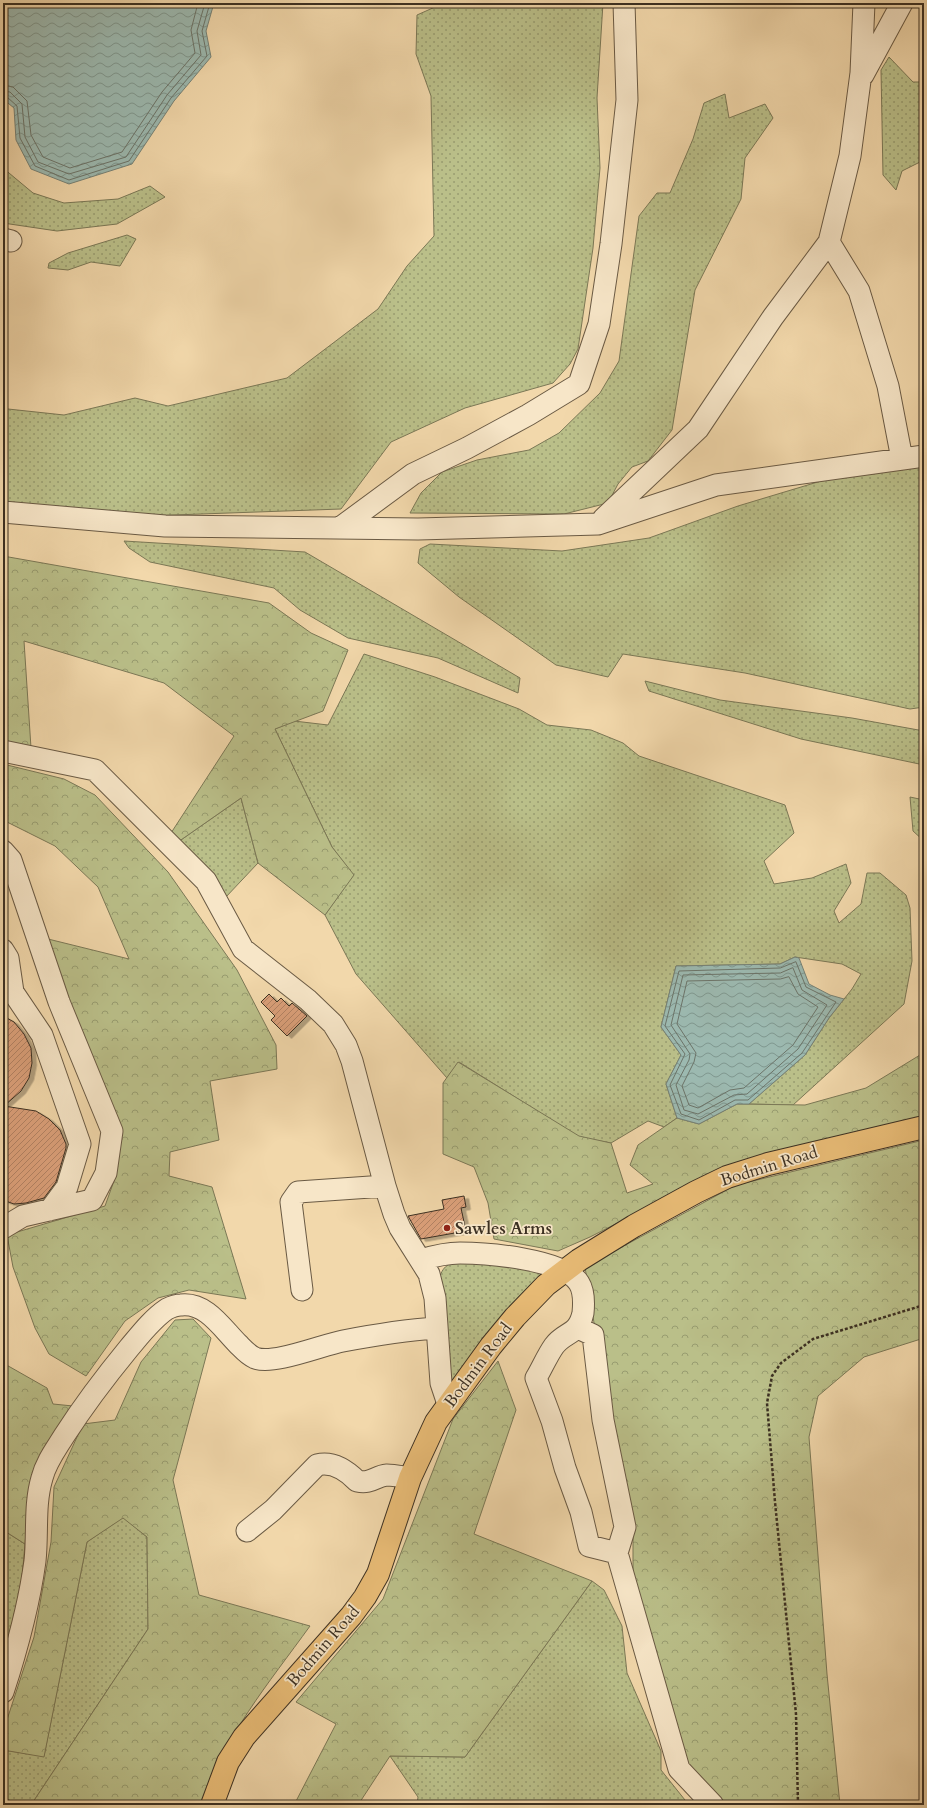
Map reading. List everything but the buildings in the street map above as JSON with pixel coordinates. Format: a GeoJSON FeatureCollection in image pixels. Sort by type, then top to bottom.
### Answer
{"type":"FeatureCollection","features":[{"type":"Feature","properties":{"kind":"main road","name":"Bodmin Road"},"geometry":{"type":"LineString","coordinates":[[212,1805],[228,1762],[244,1737],[351,1616],[369,1592],[378,1574],[410,1478],[426,1441],[469,1373],[515,1316],[541,1290],[564,1271],[646,1219],[727,1177],[768,1164],[924,1127]]}},
{"type":"Feature","properties":{"kind":"street"},"geometry":{"type":"LineString","coordinates":[[341,527],[414,474],[467,448],[579,384],[599,324],[611,244],[627,100],[624,3]]}},
{"type":"Feature","properties":{"kind":"street"},"geometry":{"type":"LineString","coordinates":[[598,524],[698,429],[773,317],[829,242],[850,156],[859,82],[864,3]]}},
{"type":"Feature","properties":{"kind":"street"},"geometry":{"type":"LineString","coordinates":[[859,82],[902,3]]}},
{"type":"Feature","properties":{"kind":"street"},"geometry":{"type":"LineString","coordinates":[[829,242],[859,291],[888,386],[902,459]]}},
{"type":"Feature","properties":{"kind":"street"},"geometry":{"type":"LineString","coordinates":[[3,512],[165,526],[418,529],[598,524],[716,485],[924,456]]}},
{"type":"Feature","properties":{"kind":"street"},"geometry":{"type":"LineString","coordinates":[[3,751],[95,770],[206,881],[243,949],[308,1000],[334,1024],[352,1061],[385,1186],[400,1228],[421,1260],[432,1284],[435,1298],[440,1383],[448,1404]]}},
{"type":"Feature","properties":{"kind":"street"},"geometry":{"type":"LineString","coordinates":[[3,851],[11,860],[59,1002],[112,1131],[106,1173],[92,1200],[23,1216],[3,1228]]}},
{"type":"Feature","properties":{"kind":"street"},"geometry":{"type":"LineString","coordinates":[[3,950],[8,958],[13,992],[42,1035],[80,1144],[68,1187],[50,1210]]}},
{"type":"Feature","properties":{"kind":"street"},"geometry":{"type":"LineString","coordinates":[[302,1290],[291,1202],[298,1192],[385,1186]]}},
{"type":"Feature","properties":{"kind":"street"},"geometry":{"type":"LineString","coordinates":[[3,1208],[23,1216]]}},
{"type":"Feature","properties":{"kind":"street"},"geometry":{"type":"LineString","coordinates":[[421,1260],[449,1254],[482,1254],[538,1262],[564,1271],[574,1277],[582,1289],[584,1296],[583,1312],[578,1328],[555,1345],[536,1378],[552,1421],[564,1468],[581,1512],[588,1546],[617,1553]]}},
{"type":"Feature","properties":{"kind":"street"},"geometry":{"type":"LineString","coordinates":[[3,1692],[31,1587],[35,1558],[38,1493],[42,1476],[50,1457],[109,1373],[141,1334],[168,1308],[189,1304],[198,1306],[218,1322],[248,1354],[256,1358],[296,1355],[322,1346],[344,1341],[414,1330],[437,1328]]}},
{"type":"Feature","properties":{"kind":"street"},"geometry":{"type":"LineString","coordinates":[[578,1328],[593,1335],[603,1420],[625,1528],[617,1553],[679,1769],[713,1805]]}},
{"type":"Feature","properties":{"kind":"street"},"geometry":{"type":"LineString","coordinates":[[247,1531],[273,1510],[317,1465],[323,1463],[339,1467],[352,1474],[357,1481],[360,1482],[368,1482],[388,1475],[410,1478]]}},
{"type":"Feature","properties":{"kind":"path"},"geometry":{"type":"LineString","coordinates":[[798,1805],[796,1714],[767,1404],[772,1376],[781,1363],[813,1339],[924,1305]]}},
{"type":"Feature","properties":{"kind":"green space"},"geometry":{"type":"Polygon","coordinates":[[[444,3],[603,3],[597,98],[600,168],[593,248],[578,349],[570,364],[553,383],[465,408],[391,442],[341,509],[145,516],[10,503],[3,501],[3,406],[8,409],[64,415],[135,398],[168,406],[287,378],[378,309],[407,266],[434,236],[431,96],[416,54],[417,15],[444,3]]]}},
{"type":"Feature","properties":{"kind":"green space"},"geometry":{"type":"Polygon","coordinates":[[[889,57],[913,82],[924,82],[924,160],[902,171],[896,190],[883,175],[881,70],[889,57]]]}},
{"type":"Feature","properties":{"kind":"green space"},"geometry":{"type":"Polygon","coordinates":[[[725,94],[729,118],[765,104],[773,118],[745,158],[741,199],[695,290],[672,430],[648,461],[632,467],[618,484],[608,503],[564,514],[410,513],[421,493],[442,472],[477,460],[529,450],[559,433],[600,393],[619,361],[639,216],[657,193],[670,193],[693,139],[704,103],[725,94]]]}},
{"type":"Feature","properties":{"kind":"green space"},"geometry":{"type":"Polygon","coordinates":[[[3,168],[33,193],[64,203],[118,199],[150,186],[165,197],[117,224],[57,231],[3,223],[3,168]]]}},
{"type":"Feature","properties":{"kind":"green space"},"geometry":{"type":"Polygon","coordinates":[[[127,235],[136,239],[120,266],[91,262],[68,270],[48,268],[49,263],[68,253],[127,235]]]}},
{"type":"Feature","properties":{"kind":"green space"},"geometry":{"type":"Polygon","coordinates":[[[924,466],[924,707],[910,709],[745,673],[623,654],[608,677],[556,665],[459,597],[418,563],[420,549],[430,544],[562,551],[649,538],[738,506],[821,481],[924,466]]]}},
{"type":"Feature","properties":{"kind":"green space"},"geometry":{"type":"Polygon","coordinates":[[[124,541],[305,552],[520,678],[518,693],[438,658],[348,638],[300,610],[274,588],[150,562],[129,548],[124,541]]]}},
{"type":"Feature","properties":{"kind":"green space"},"geometry":{"type":"Polygon","coordinates":[[[3,556],[269,603],[311,633],[348,650],[323,711],[275,729],[332,847],[354,875],[325,915],[258,863],[241,798],[178,842],[171,833],[234,736],[164,683],[24,641],[31,748],[3,743],[3,556]]]}},
{"type":"Feature","properties":{"kind":"green space"},"geometry":{"type":"Polygon","coordinates":[[[364,654],[435,677],[519,709],[547,725],[591,730],[623,743],[639,756],[785,805],[794,833],[764,861],[774,884],[812,878],[846,864],[851,883],[834,911],[839,923],[861,904],[867,873],[880,873],[906,895],[910,908],[912,961],[904,1004],[793,1105],[749,1104],[805,1055],[829,1018],[852,989],[861,974],[842,964],[795,957],[780,964],[676,966],[661,1027],[681,1055],[666,1084],[677,1118],[664,1127],[648,1121],[611,1143],[579,1137],[459,1062],[447,1078],[356,974],[325,915],[353,875],[332,847],[275,729],[294,721],[328,725],[364,654]]]}},
{"type":"Feature","properties":{"kind":"green space"},"geometry":{"type":"Polygon","coordinates":[[[645,681],[720,700],[852,718],[924,731],[924,765],[801,739],[649,691],[645,681]]]}},
{"type":"Feature","properties":{"kind":"green space"},"geometry":{"type":"Polygon","coordinates":[[[3,764],[64,779],[95,795],[168,872],[237,970],[276,1045],[277,1069],[210,1081],[219,1140],[170,1152],[169,1176],[212,1187],[246,1299],[189,1290],[158,1298],[125,1321],[86,1376],[49,1354],[35,1328],[13,1267],[7,1235],[105,1206],[115,1178],[44,938],[129,959],[98,887],[55,846],[3,820],[3,764]]]}},
{"type":"Feature","properties":{"kind":"green space"},"geometry":{"type":"Polygon","coordinates":[[[910,797],[924,800],[924,841],[913,831],[910,797]]]}},
{"type":"Feature","properties":{"kind":"green space"},"geometry":{"type":"Polygon","coordinates":[[[241,798],[258,863],[225,898],[178,842],[241,798]]]}},
{"type":"Feature","properties":{"kind":"green space"},"geometry":{"type":"Polygon","coordinates":[[[920,1055],[924,1055],[924,1118],[669,1197],[590,1237],[558,1251],[494,1239],[488,1203],[474,1167],[443,1154],[443,1083],[458,1062],[579,1136],[611,1143],[627,1193],[653,1184],[630,1165],[638,1145],[677,1118],[699,1124],[737,1104],[805,1105],[866,1088],[920,1055]]]}},
{"type":"Feature","properties":{"kind":"green space"},"geometry":{"type":"Polygon","coordinates":[[[924,1140],[924,1338],[864,1357],[818,1396],[809,1437],[827,1674],[840,1805],[752,1805],[723,1801],[687,1764],[633,1574],[633,1525],[606,1397],[585,1267],[736,1185],[924,1140]]]}},
{"type":"Feature","properties":{"kind":"green space"},"geometry":{"type":"Polygon","coordinates":[[[466,1261],[534,1270],[542,1273],[543,1275],[443,1392],[440,1276],[444,1268],[450,1264],[466,1261]]]}},
{"type":"Feature","properties":{"kind":"green space"},"geometry":{"type":"Polygon","coordinates":[[[193,1319],[211,1338],[173,1480],[199,1595],[310,1626],[263,1690],[234,1734],[211,1780],[203,1805],[31,1805],[148,1629],[147,1537],[123,1518],[87,1542],[44,1757],[3,1750],[3,1732],[34,1637],[51,1542],[54,1487],[83,1424],[115,1420],[141,1362],[175,1320],[193,1319]]]}},
{"type":"Feature","properties":{"kind":"green space"},"geometry":{"type":"Polygon","coordinates":[[[498,1361],[516,1410],[474,1534],[592,1581],[465,1757],[390,1756],[358,1805],[294,1805],[336,1724],[296,1702],[383,1599],[453,1419],[498,1361]]]}},
{"type":"Feature","properties":{"kind":"green space"},"geometry":{"type":"Polygon","coordinates":[[[3,1363],[47,1388],[53,1404],[73,1406],[43,1449],[29,1498],[25,1544],[3,1530],[3,1363]]]}},
{"type":"Feature","properties":{"kind":"green space"},"geometry":{"type":"Polygon","coordinates":[[[123,1517],[147,1537],[148,1629],[31,1805],[17,1805],[3,1796],[3,1750],[44,1756],[87,1542],[123,1517]]]}},
{"type":"Feature","properties":{"kind":"green space"},"geometry":{"type":"Polygon","coordinates":[[[3,1530],[25,1544],[20,1601],[3,1659],[3,1530]]]}},
{"type":"Feature","properties":{"kind":"green space"},"geometry":{"type":"Polygon","coordinates":[[[592,1581],[604,1590],[622,1626],[627,1673],[661,1751],[661,1770],[689,1805],[417,1805],[418,1797],[390,1756],[465,1757],[592,1581]]]}},
{"type":"Feature","properties":{"kind":"water"},"geometry":{"type":"Polygon","coordinates":[[[3,3],[214,3],[206,31],[211,57],[174,101],[132,164],[69,184],[31,169],[16,140],[14,108],[3,99],[3,3]]]}},
{"type":"Feature","properties":{"kind":"water"},"geometry":{"type":"Polygon","coordinates":[[[795,957],[799,958],[809,984],[830,995],[844,999],[829,1018],[805,1055],[749,1104],[737,1104],[699,1124],[677,1118],[666,1084],[681,1055],[661,1027],[676,966],[780,964],[795,957]]]}},
{"type":"Feature","properties":{"kind":"place","name":"Sawles Arms"},"geometry":{"type":"Point","coordinates":[447,1228]}}]}
